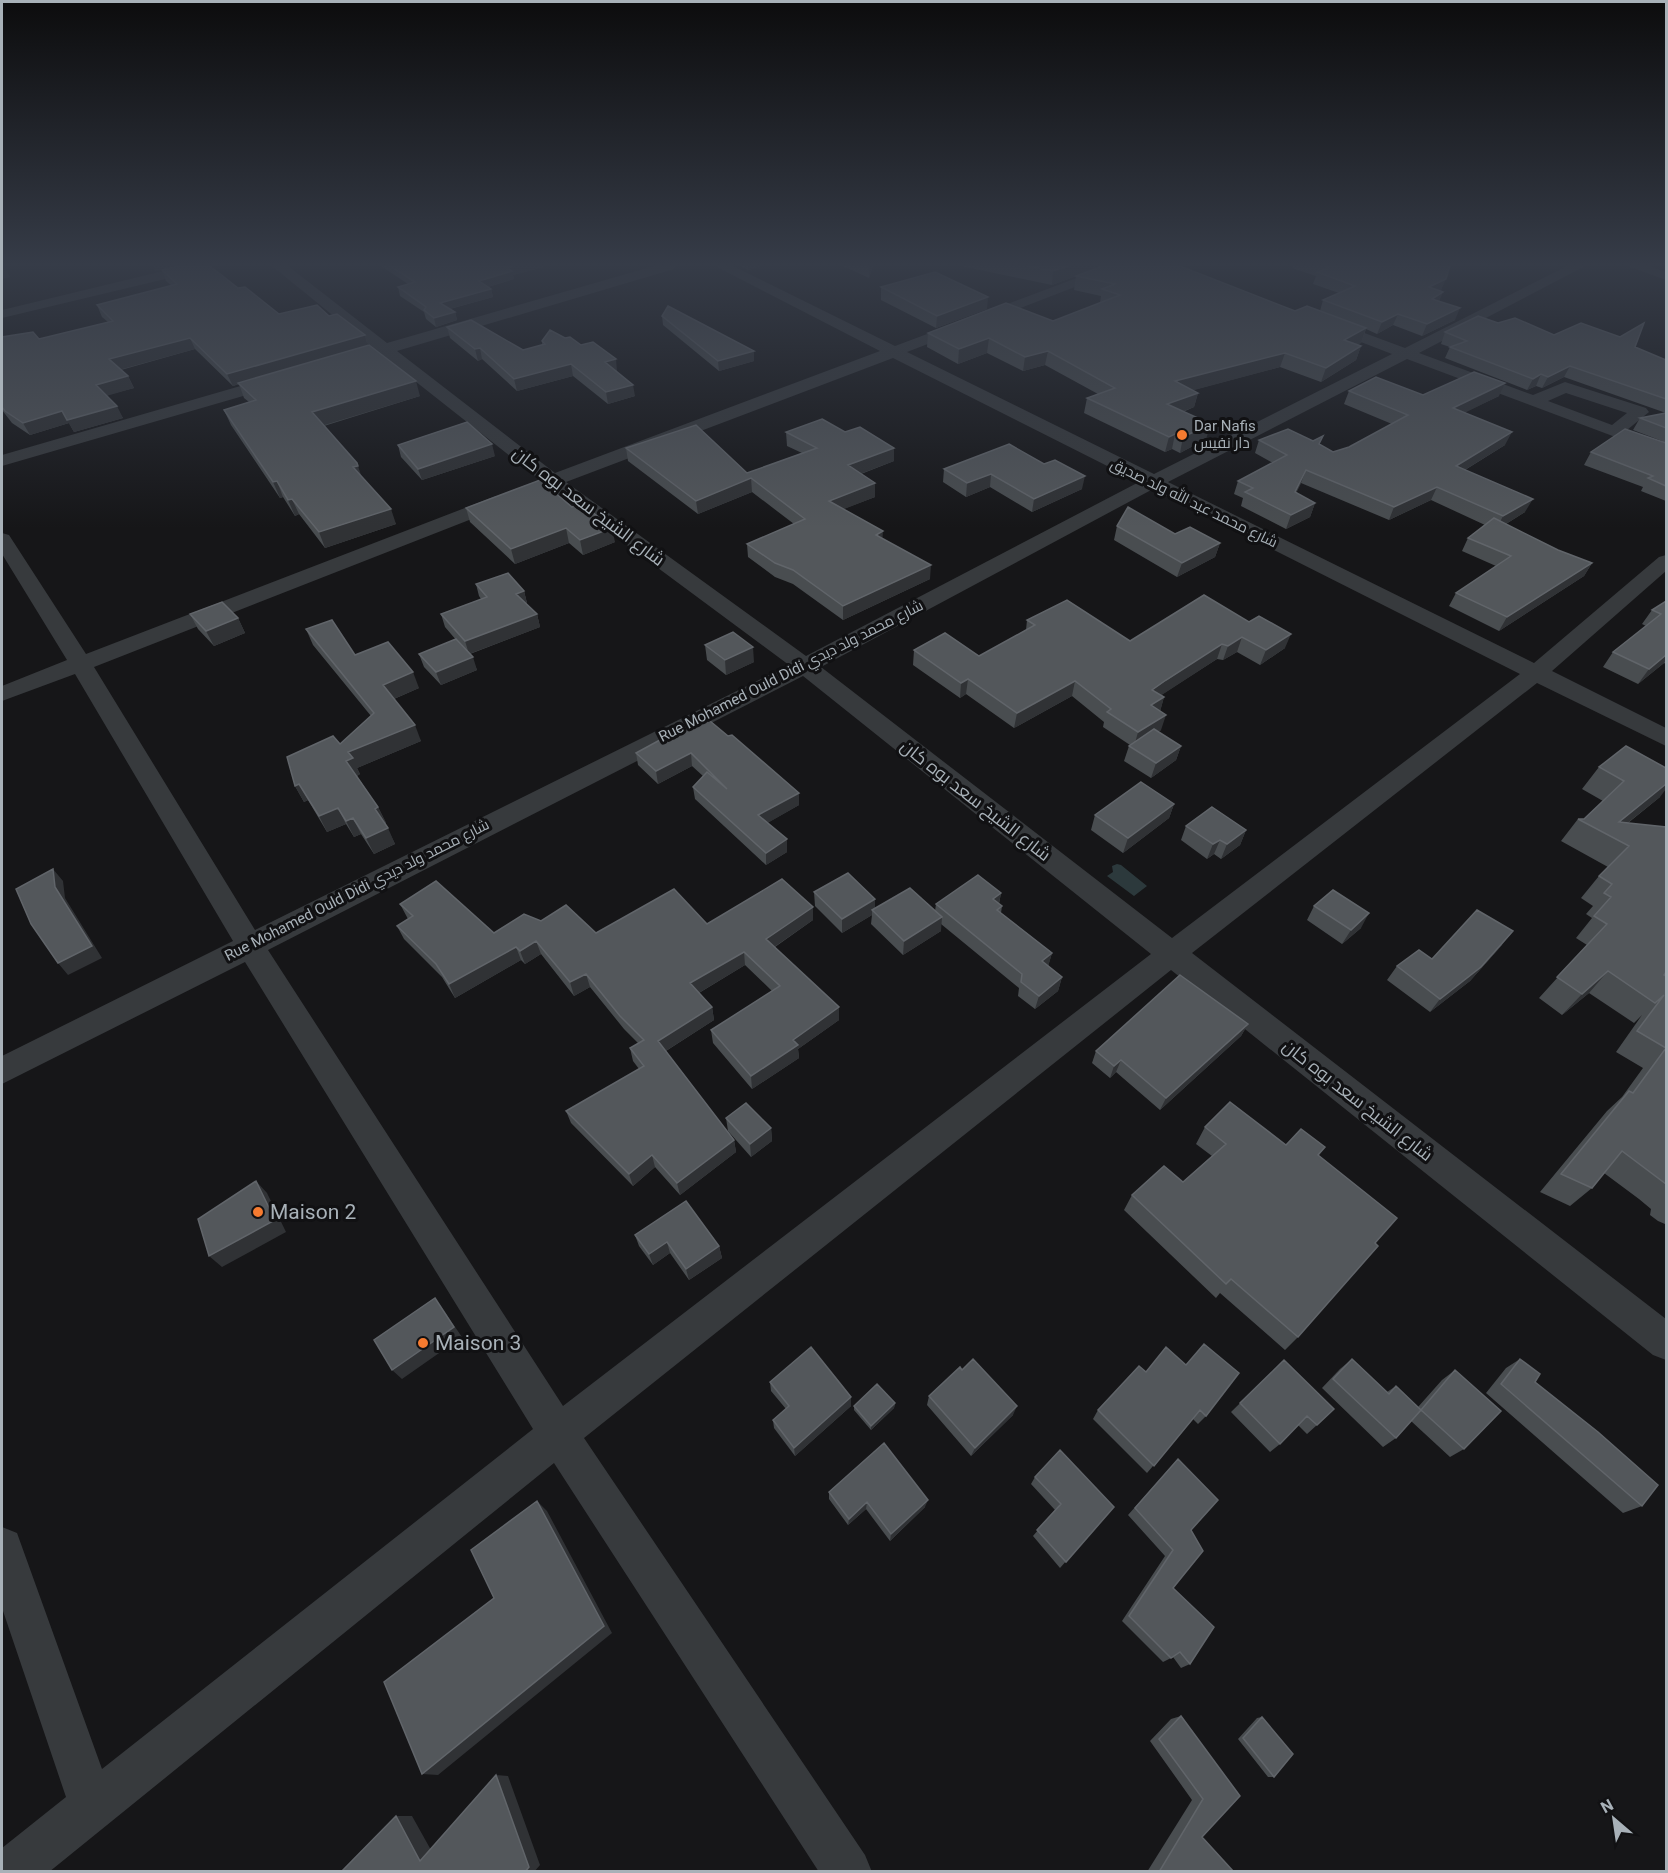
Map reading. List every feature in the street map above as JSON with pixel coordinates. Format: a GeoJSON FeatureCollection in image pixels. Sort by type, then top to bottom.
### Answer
{"type":"FeatureCollection","features":[{"type":"Feature","properties":{"kind":"street","name":"شارع الشيخ سعد بوه كان"},"geometry":{"type":"LineString","coordinates":[[377,353],[805,666],[1666,1342]]}},
{"type":"Feature","properties":{"kind":"street"},"geometry":{"type":"LineString","coordinates":[[2,694],[887,353]]}},
{"type":"Feature","properties":{"kind":"street","name":"شارع محمد عبد الله ولد صديق"},"geometry":{"type":"LineString","coordinates":[[894,353],[1666,738]]}},
{"type":"Feature","properties":{"kind":"street"},"geometry":{"type":"LineString","coordinates":[[1405,354],[1666,451]]}},
{"type":"Feature","properties":{"kind":"street","name":"Rue Mohamed Ould Didi شارع محمد ولد ديدي"},"geometry":{"type":"LineString","coordinates":[[2,1071],[249,944],[805,666],[1153,482],[1405,354]]}},
{"type":"Feature","properties":{"kind":"street"},"geometry":{"type":"LineString","coordinates":[[2,461],[296,375]]}},
{"type":"Feature","properties":{"kind":"street"},"geometry":{"type":"LineString","coordinates":[[1532,402],[1565,387],[1640,412],[1613,432]]}},
{"type":"Feature","properties":{"kind":"street"},"geometry":{"type":"LineString","coordinates":[[2,539],[81,664],[249,944],[558,1434],[848,1872]]}},
{"type":"Feature","properties":{"kind":"street"},"geometry":{"type":"LineString","coordinates":[[10,1872],[558,1434],[1171,954],[1537,672],[1663,568]]}},
{"type":"Feature","properties":{"kind":"street"},"geometry":{"type":"LineString","coordinates":[[2,1548],[93,1806]]}},
{"type":"Feature","properties":{"kind":"shaded area"},"geometry":{"type":"Polygon","coordinates":[[[1117,864],[1147,886],[1134,896],[1107,876],[1113,872],[1112,866],[1117,864]]]}},
{"type":"Feature","properties":{"kind":"building"},"geometry":{"type":"Polygon","coordinates":[[[2,353],[131,353],[109,359],[128,376],[96,385],[117,406],[67,420],[62,411],[23,423],[2,407],[2,353]]]}},
{"type":"Feature","properties":{"kind":"building"},"geometry":{"type":"Polygon","coordinates":[[[206,353],[300,353],[227,374],[206,353]]]}},
{"type":"Feature","properties":{"kind":"building"},"geometry":{"type":"Polygon","coordinates":[[[340,353],[380,353],[416,381],[312,412],[357,463],[358,466],[353,467],[391,509],[319,532],[292,499],[288,500],[277,481],[273,482],[224,410],[256,400],[238,383],[340,353]]]}},
{"type":"Feature","properties":{"kind":"building"},"geometry":{"type":"Polygon","coordinates":[[[486,353],[608,353],[616,359],[605,362],[633,385],[606,392],[571,364],[514,379],[486,353]]]}},
{"type":"Feature","properties":{"kind":"building"},"geometry":{"type":"Polygon","coordinates":[[[709,353],[745,353],[718,361],[709,353]]]}},
{"type":"Feature","properties":{"kind":"building"},"geometry":{"type":"Polygon","coordinates":[[[1018,353],[1039,353],[1025,357],[1018,353]]]}},
{"type":"Feature","properties":{"kind":"building"},"geometry":{"type":"Polygon","coordinates":[[[1052,353],[1283,353],[1175,381],[1198,393],[1167,404],[1211,424],[1183,437],[1175,434],[1169,437],[1087,398],[1115,388],[1052,353]]]}},
{"type":"Feature","properties":{"kind":"building"},"geometry":{"type":"Polygon","coordinates":[[[1286,353],[1349,353],[1326,368],[1286,353]]]}},
{"type":"Feature","properties":{"kind":"building"},"geometry":{"type":"Polygon","coordinates":[[[1467,353],[1650,353],[1666,360],[1666,399],[1570,366],[1548,377],[1541,374],[1533,379],[1467,353]]]}},
{"type":"Feature","properties":{"kind":"building"},"geometry":{"type":"Polygon","coordinates":[[[1474,372],[1505,383],[1453,408],[1512,432],[1456,466],[1533,499],[1503,516],[1437,487],[1394,507],[1306,470],[1295,492],[1315,503],[1291,515],[1245,492],[1253,488],[1238,481],[1287,455],[1259,440],[1288,429],[1313,441],[1323,436],[1319,444],[1333,452],[1349,447],[1408,415],[1349,391],[1376,377],[1423,395],[1474,372]]]}},
{"type":"Feature","properties":{"kind":"building"},"geometry":{"type":"Polygon","coordinates":[[[1666,413],[1666,428],[1640,418],[1666,413]]]}},
{"type":"Feature","properties":{"kind":"building"},"geometry":{"type":"Polygon","coordinates":[[[822,419],[845,432],[860,427],[894,448],[848,465],[875,483],[829,501],[883,531],[876,535],[931,565],[843,606],[793,570],[775,563],[747,544],[805,519],[751,478],[696,501],[626,448],[696,425],[747,473],[817,448],[786,432],[822,419]]]}},
{"type":"Feature","properties":{"kind":"building"},"geometry":{"type":"Polygon","coordinates":[[[467,422],[492,444],[418,469],[398,445],[467,422]]]}},
{"type":"Feature","properties":{"kind":"building"},"geometry":{"type":"Polygon","coordinates":[[[1625,429],[1666,443],[1666,486],[1648,478],[1653,476],[1591,452],[1625,429]]]}},
{"type":"Feature","properties":{"kind":"building"},"geometry":{"type":"Polygon","coordinates":[[[1009,444],[1044,464],[1055,460],[1085,476],[1034,499],[991,474],[967,483],[944,469],[1009,444]]]}},
{"type":"Feature","properties":{"kind":"building"},"geometry":{"type":"Polygon","coordinates":[[[540,480],[572,507],[581,503],[612,528],[580,540],[566,528],[511,549],[466,508],[540,480]]]}},
{"type":"Feature","properties":{"kind":"building"},"geometry":{"type":"Polygon","coordinates":[[[1128,507],[1175,534],[1190,527],[1220,543],[1182,563],[1117,526],[1128,507]]]}},
{"type":"Feature","properties":{"kind":"building"},"geometry":{"type":"Polygon","coordinates":[[[1494,518],[1558,550],[1592,563],[1507,617],[1456,593],[1511,556],[1468,538],[1494,518]]]}},
{"type":"Feature","properties":{"kind":"building"},"geometry":{"type":"Polygon","coordinates":[[[508,573],[524,591],[516,594],[537,614],[465,641],[441,614],[487,597],[476,584],[508,573]]]}},
{"type":"Feature","properties":{"kind":"building"},"geometry":{"type":"Polygon","coordinates":[[[1204,595],[1249,622],[1259,616],[1291,634],[1266,650],[1242,637],[1228,646],[1222,644],[1152,690],[1164,697],[1151,705],[1166,715],[1138,732],[1107,712],[1111,709],[1075,681],[1017,713],[968,679],[961,683],[914,650],[945,633],[979,656],[1035,625],[1027,620],[1067,600],[1130,641],[1204,595]]]}},
{"type":"Feature","properties":{"kind":"building"},"geometry":{"type":"Polygon","coordinates":[[[1666,601],[1666,655],[1649,669],[1613,652],[1661,614],[1652,610],[1666,601]]]}},
{"type":"Feature","properties":{"kind":"building"},"geometry":{"type":"Polygon","coordinates":[[[222,602],[238,618],[206,631],[190,614],[222,602]]]}},
{"type":"Feature","properties":{"kind":"building"},"geometry":{"type":"Polygon","coordinates":[[[332,620],[355,655],[388,642],[413,672],[383,685],[415,725],[348,752],[353,758],[346,761],[378,807],[375,809],[388,828],[366,838],[353,818],[346,821],[338,808],[319,816],[299,784],[295,786],[287,757],[333,736],[340,744],[374,713],[306,629],[332,620]]]}},
{"type":"Feature","properties":{"kind":"building"},"geometry":{"type":"Polygon","coordinates":[[[733,632],[753,647],[725,660],[705,645],[733,632]]]}},
{"type":"Feature","properties":{"kind":"building"},"geometry":{"type":"Polygon","coordinates":[[[456,639],[473,657],[436,672],[419,654],[456,639]]]}},
{"type":"Feature","properties":{"kind":"building"},"geometry":{"type":"Polygon","coordinates":[[[704,716],[728,736],[732,735],[799,793],[758,815],[787,839],[766,853],[693,787],[707,772],[727,789],[691,753],[656,771],[636,753],[704,716]]]}},
{"type":"Feature","properties":{"kind":"building"},"geometry":{"type":"Polygon","coordinates":[[[1154,729],[1181,746],[1156,763],[1129,746],[1154,729]]]}},
{"type":"Feature","properties":{"kind":"building"},"geometry":{"type":"Polygon","coordinates":[[[1626,746],[1666,768],[1666,784],[1619,822],[1666,827],[1666,972],[1664,975],[1666,976],[1666,1048],[1637,1031],[1664,995],[1655,1003],[1608,971],[1582,994],[1557,977],[1607,924],[1594,916],[1611,897],[1604,893],[1612,884],[1599,876],[1629,846],[1578,819],[1584,819],[1624,781],[1599,767],[1626,746]]]}},
{"type":"Feature","properties":{"kind":"building"},"geometry":{"type":"Polygon","coordinates":[[[1141,782],[1174,804],[1128,838],[1095,815],[1141,782]]]}},
{"type":"Feature","properties":{"kind":"building"},"geometry":{"type":"Polygon","coordinates":[[[1212,807],[1246,830],[1227,844],[1220,840],[1213,844],[1186,826],[1212,807]]]}},
{"type":"Feature","properties":{"kind":"building"},"geometry":{"type":"Polygon","coordinates":[[[53,869],[55,887],[92,946],[58,963],[31,924],[16,889],[53,869]]]}},
{"type":"Feature","properties":{"kind":"building"},"geometry":{"type":"Polygon","coordinates":[[[848,873],[875,899],[842,919],[814,892],[848,873]]]}},
{"type":"Feature","properties":{"kind":"building"},"geometry":{"type":"Polygon","coordinates":[[[978,875],[1001,893],[993,899],[1002,906],[997,910],[1052,953],[1042,961],[1062,977],[1039,996],[1021,982],[1022,974],[936,904],[978,875]]]}},
{"type":"Feature","properties":{"kind":"building"},"geometry":{"type":"Polygon","coordinates":[[[782,879],[813,907],[766,939],[839,1007],[793,1040],[798,1045],[751,1076],[711,1030],[780,986],[744,952],[690,983],[712,1007],[658,1041],[734,1140],[677,1183],[652,1155],[629,1174],[566,1111],[644,1066],[630,1048],[644,1040],[620,1016],[586,974],[570,982],[536,941],[520,951],[516,947],[449,984],[436,964],[397,926],[413,916],[400,904],[436,881],[494,933],[524,914],[541,921],[566,905],[596,933],[674,889],[707,924],[782,879]]]}},
{"type":"Feature","properties":{"kind":"building"},"geometry":{"type":"Polygon","coordinates":[[[910,888],[942,917],[904,941],[872,910],[910,888]]]}},
{"type":"Feature","properties":{"kind":"building"},"geometry":{"type":"Polygon","coordinates":[[[1333,890],[1369,913],[1351,930],[1314,906],[1333,890]]]}},
{"type":"Feature","properties":{"kind":"building"},"geometry":{"type":"Polygon","coordinates":[[[1477,910],[1513,931],[1481,967],[1440,999],[1397,966],[1419,950],[1432,959],[1477,910]]]}},
{"type":"Feature","properties":{"kind":"building"},"geometry":{"type":"Polygon","coordinates":[[[1180,975],[1248,1024],[1166,1098],[1121,1060],[1114,1066],[1096,1051],[1180,975]]]}},
{"type":"Feature","properties":{"kind":"building"},"geometry":{"type":"Polygon","coordinates":[[[1666,1048],[1666,1184],[1622,1151],[1592,1188],[1561,1174],[1629,1091],[1633,1093],[1666,1048]]]}},
{"type":"Feature","properties":{"kind":"building"},"geometry":{"type":"Polygon","coordinates":[[[1230,1102],[1286,1145],[1301,1129],[1325,1147],[1318,1155],[1397,1218],[1375,1243],[1378,1246],[1298,1337],[1231,1279],[1226,1284],[1132,1195],[1164,1166],[1183,1182],[1226,1144],[1205,1127],[1230,1102]]]}},
{"type":"Feature","properties":{"kind":"building"},"geometry":{"type":"Polygon","coordinates":[[[746,1103],[771,1128],[750,1144],[726,1118],[746,1103]]]}},
{"type":"Feature","properties":{"kind":"building"},"geometry":{"type":"Polygon","coordinates":[[[256,1181],[275,1220],[209,1256],[198,1219],[256,1181]]]}},
{"type":"Feature","properties":{"kind":"building"},"geometry":{"type":"Polygon","coordinates":[[[686,1201],[719,1246],[686,1269],[667,1242],[649,1254],[635,1235],[686,1201]]]}},
{"type":"Feature","properties":{"kind":"building"},"geometry":{"type":"Polygon","coordinates":[[[435,1298],[454,1327],[392,1370],[374,1340],[435,1298]]]}},
{"type":"Feature","properties":{"kind":"building"},"geometry":{"type":"Polygon","coordinates":[[[1204,1344],[1239,1373],[1206,1416],[1200,1410],[1154,1466],[1098,1410],[1139,1366],[1146,1372],[1166,1347],[1186,1365],[1204,1344]]]}},
{"type":"Feature","properties":{"kind":"building"},"geometry":{"type":"Polygon","coordinates":[[[811,1347],[851,1397],[794,1448],[773,1420],[789,1406],[770,1382],[811,1347]]]}},
{"type":"Feature","properties":{"kind":"building"},"geometry":{"type":"Polygon","coordinates":[[[973,1359],[1017,1406],[975,1448],[929,1396],[960,1367],[962,1370],[973,1359]]]}},
{"type":"Feature","properties":{"kind":"building"},"geometry":{"type":"Polygon","coordinates":[[[1352,1359],[1389,1394],[1396,1386],[1421,1410],[1396,1438],[1333,1379],[1352,1359]]]}},
{"type":"Feature","properties":{"kind":"building"},"geometry":{"type":"Polygon","coordinates":[[[1520,1359],[1540,1374],[1535,1382],[1598,1432],[1658,1485],[1642,1506],[1501,1384],[1520,1359]]]}},
{"type":"Feature","properties":{"kind":"building"},"geometry":{"type":"Polygon","coordinates":[[[1284,1360],[1334,1409],[1317,1425],[1307,1416],[1280,1444],[1240,1403],[1284,1360]]]}},
{"type":"Feature","properties":{"kind":"building"},"geometry":{"type":"Polygon","coordinates":[[[1455,1370],[1501,1411],[1464,1449],[1421,1410],[1455,1370]]]}},
{"type":"Feature","properties":{"kind":"building"},"geometry":{"type":"Polygon","coordinates":[[[877,1384],[895,1403],[871,1426],[854,1406],[877,1384]]]}},
{"type":"Feature","properties":{"kind":"building"},"geometry":{"type":"Polygon","coordinates":[[[884,1443],[928,1500],[891,1534],[867,1502],[849,1519],[829,1492],[884,1443]]]}},
{"type":"Feature","properties":{"kind":"building"},"geometry":{"type":"Polygon","coordinates":[[[1060,1450],[1114,1507],[1066,1562],[1037,1530],[1061,1504],[1035,1477],[1060,1450]]]}},
{"type":"Feature","properties":{"kind":"building"},"geometry":{"type":"Polygon","coordinates":[[[1178,1459],[1218,1500],[1191,1530],[1203,1551],[1173,1588],[1214,1627],[1190,1664],[1180,1652],[1171,1658],[1129,1616],[1173,1550],[1135,1508],[1178,1459]]]}},
{"type":"Feature","properties":{"kind":"building"},"geometry":{"type":"Polygon","coordinates":[[[537,1501],[604,1626],[422,1774],[384,1682],[494,1598],[471,1550],[537,1501]]]}},
{"type":"Feature","properties":{"kind":"building"},"geometry":{"type":"Polygon","coordinates":[[[1181,1716],[1240,1796],[1202,1837],[1234,1872],[1159,1872],[1203,1799],[1159,1739],[1181,1716]]]}},
{"type":"Feature","properties":{"kind":"building"},"geometry":{"type":"Polygon","coordinates":[[[1262,1717],[1293,1754],[1274,1777],[1243,1738],[1262,1717]]]}},
{"type":"Feature","properties":{"kind":"building"},"geometry":{"type":"Polygon","coordinates":[[[496,1775],[529,1867],[525,1872],[341,1872],[396,1816],[420,1861],[496,1775]]]}},
{"type":"Feature","properties":{"kind":"place","name":"Dar Nafis دار نفيس"},"geometry":{"type":"Point","coordinates":[1182,435]}},
{"type":"Feature","properties":{"kind":"place","name":"Maison 2"},"geometry":{"type":"Point","coordinates":[258,1212]}},
{"type":"Feature","properties":{"kind":"place","name":"Maison 3"},"geometry":{"type":"Point","coordinates":[423,1343]}}]}
